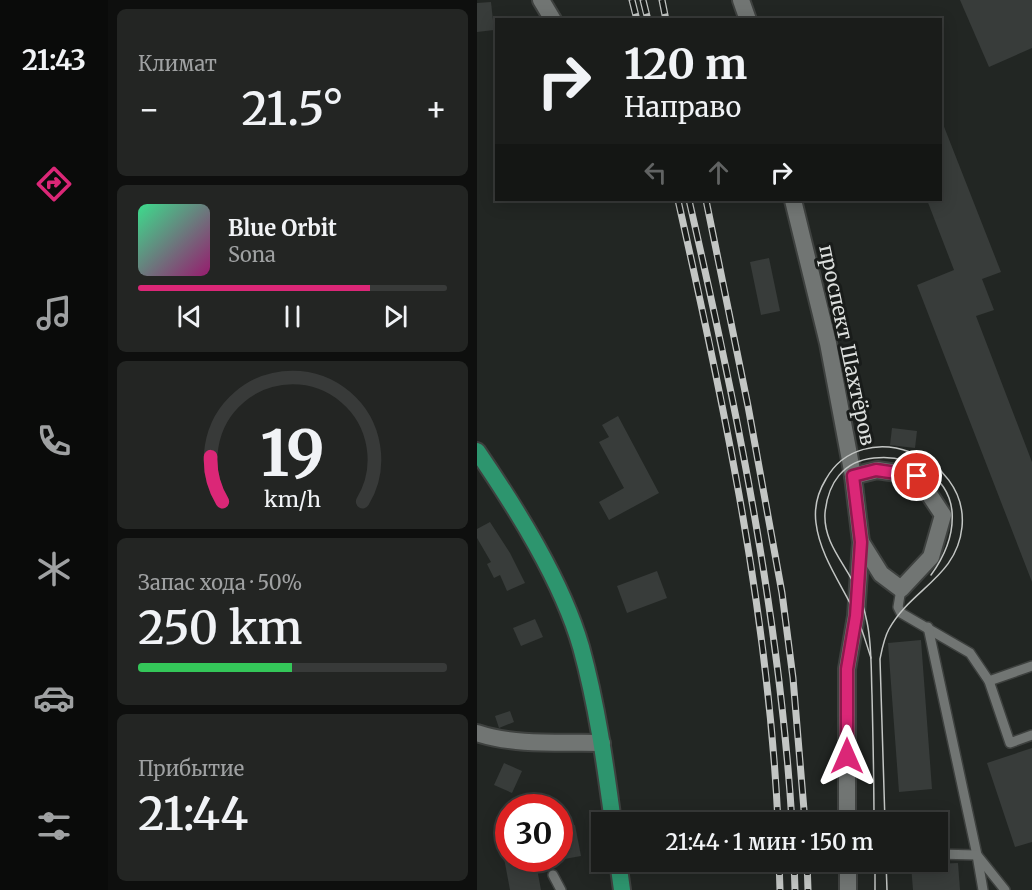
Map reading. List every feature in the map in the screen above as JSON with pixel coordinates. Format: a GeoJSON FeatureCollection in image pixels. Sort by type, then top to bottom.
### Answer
{"type":"FeatureCollection","features":[{"type":"Feature","properties":{"kind":"main road"},"geometry":{"type":"LineString","coordinates":[[477,451],[552,573],[581,646],[602,743],[612,812]]}},
{"type":"Feature","properties":{"kind":"main road"},"geometry":{"type":"LineString","coordinates":[[620,872],[622,890]]}},
{"type":"Feature","properties":{"kind":"street"},"geometry":{"type":"LineString","coordinates":[[541,0],[552,18]]}},
{"type":"Feature","properties":{"kind":"street"},"geometry":{"type":"LineString","coordinates":[[741,0],[746,18]]}},
{"type":"Feature","properties":{"kind":"street","name":"проспект Шахтёров"},"geometry":{"type":"LineString","coordinates":[[793,201],[824,324],[853,476],[861,542],[856,616],[847,669],[847,812]]}},
{"type":"Feature","properties":{"kind":"street"},"geometry":{"type":"LineString","coordinates":[[853,476],[876,470],[917,476],[943,515],[931,557],[901,589],[881,574],[861,542]]}},
{"type":"Feature","properties":{"kind":"street"},"geometry":{"type":"LineString","coordinates":[[477,733],[493,738],[536,742],[602,743]]}},
{"type":"Feature","properties":{"kind":"street"},"geometry":{"type":"LineString","coordinates":[[848,872],[848,890]]}},
{"type":"Feature","properties":{"kind":"lane"},"geometry":{"type":"LineString","coordinates":[[901,589],[897,607],[901,613],[970,652],[989,681],[1010,743],[1032,735]]}},
{"type":"Feature","properties":{"kind":"lane"},"geometry":{"type":"LineString","coordinates":[[928,627],[983,890]]}},
{"type":"Feature","properties":{"kind":"lane"},"geometry":{"type":"LineString","coordinates":[[989,681],[1032,666]]}},
{"type":"Feature","properties":{"kind":"lane"},"geometry":{"type":"LineString","coordinates":[[948,854],[977,855],[1005,890]]}},
{"type":"Feature","properties":{"kind":"lane"},"geometry":{"type":"LineString","coordinates":[[553,875],[561,890]]}},
{"type":"Feature","properties":{"kind":"building"},"geometry":{"type":"Polygon","coordinates":[[[960,0],[1032,0],[1032,48],[989,67],[960,0]]]}},
{"type":"Feature","properties":{"kind":"building"},"geometry":{"type":"Polygon","coordinates":[[[491,2],[494,30],[477,32],[477,3],[491,2]]]}},
{"type":"Feature","properties":{"kind":"building"},"geometry":{"type":"Polygon","coordinates":[[[942,122],[1001,272],[982,279],[994,310],[976,316],[1032,462],[1032,582],[917,285],[954,270],[927,201],[942,201],[942,122]]]}},
{"type":"Feature","properties":{"kind":"building"},"geometry":{"type":"Polygon","coordinates":[[[769,258],[780,311],[761,315],[750,262],[769,258]]]}},
{"type":"Feature","properties":{"kind":"building"},"geometry":{"type":"Polygon","coordinates":[[[618,416],[659,493],[609,520],[599,502],[624,488],[599,442],[609,437],[602,425],[618,416]]]}},
{"type":"Feature","properties":{"kind":"building"},"geometry":{"type":"Polygon","coordinates":[[[892,428],[917,431],[915,448],[890,445],[892,428]]]}},
{"type":"Feature","properties":{"kind":"building"},"geometry":{"type":"Polygon","coordinates":[[[490,522],[510,553],[525,583],[507,591],[500,575],[494,578],[487,564],[491,562],[477,538],[477,529],[490,522]]]}},
{"type":"Feature","properties":{"kind":"building"},"geometry":{"type":"Polygon","coordinates":[[[657,571],[667,598],[627,613],[617,586],[657,571]]]}},
{"type":"Feature","properties":{"kind":"building"},"geometry":{"type":"Polygon","coordinates":[[[535,619],[543,637],[521,646],[513,628],[535,619]]]}},
{"type":"Feature","properties":{"kind":"building"},"geometry":{"type":"Polygon","coordinates":[[[921,640],[932,789],[899,792],[888,643],[921,640]]]}},
{"type":"Feature","properties":{"kind":"building"},"geometry":{"type":"Polygon","coordinates":[[[510,711],[514,722],[499,728],[495,716],[510,711]]]}},
{"type":"Feature","properties":{"kind":"building"},"geometry":{"type":"Polygon","coordinates":[[[1032,748],[1032,842],[1015,847],[987,763],[1032,748]]]}},
{"type":"Feature","properties":{"kind":"building"},"geometry":{"type":"Polygon","coordinates":[[[504,763],[522,771],[512,793],[494,785],[504,763]]]}},
{"type":"Feature","properties":{"kind":"building"},"geometry":{"type":"Polygon","coordinates":[[[573,825],[575,825],[581,856],[573,857],[573,825]]]}},
{"type":"Feature","properties":{"kind":"building"},"geometry":{"type":"Polygon","coordinates":[[[948,863],[958,863],[960,890],[913,890],[912,872],[948,872],[948,863]]]}},
{"type":"Feature","properties":{"kind":"building"},"geometry":{"type":"Polygon","coordinates":[[[507,872],[538,872],[541,890],[510,890],[507,872]]]}},
{"type":"Feature","properties":{"kind":"tram line"},"geometry":{"type":"LineString","coordinates":[[871,658],[856,615],[822,547],[818,535],[816,512],[817,500],[823,484],[842,460],[863,449],[887,447],[910,452],[932,463],[949,480],[960,502],[962,527],[952,558],[943,571],[898,615],[883,644],[880,659],[885,812]]}},
{"type":"Feature","properties":{"kind":"tram line"},"geometry":{"type":"LineString","coordinates":[[874,812],[869,631],[859,595],[832,544],[825,524],[827,502],[839,475],[863,460],[887,458],[913,463],[935,477],[949,498],[952,520],[950,537],[944,553],[931,575]]}},
{"type":"Feature","properties":{"kind":"tram line"},"geometry":{"type":"LineString","coordinates":[[875,872],[875,890]]}},
{"type":"Feature","properties":{"kind":"tram line"},"geometry":{"type":"LineString","coordinates":[[886,872],[887,890]]}},
{"type":"Feature","properties":{"kind":"railway"},"geometry":{"type":"LineString","coordinates":[[632,0],[636,18]]}},
{"type":"Feature","properties":{"kind":"railway"},"geometry":{"type":"LineString","coordinates":[[643,0],[648,18]]}},
{"type":"Feature","properties":{"kind":"railway"},"geometry":{"type":"LineString","coordinates":[[662,0],[666,18]]}},
{"type":"Feature","properties":{"kind":"railway"},"geometry":{"type":"LineString","coordinates":[[678,201],[712,354],[754,587],[765,665],[777,812]]}},
{"type":"Feature","properties":{"kind":"railway"},"geometry":{"type":"LineString","coordinates":[[689,201],[739,431],[753,509],[777,665],[791,812]]}},
{"type":"Feature","properties":{"kind":"railway"},"geometry":{"type":"LineString","coordinates":[[706,201],[748,406],[782,593],[793,678],[804,812]]}},
{"type":"Feature","properties":{"kind":"railway"},"geometry":{"type":"LineString","coordinates":[[779,872],[780,890]]}},
{"type":"Feature","properties":{"kind":"railway"},"geometry":{"type":"LineString","coordinates":[[794,872],[795,890]]}},
{"type":"Feature","properties":{"kind":"railway"},"geometry":{"type":"LineString","coordinates":[[807,872],[808,890]]}},
{"type":"Feature","properties":{"kind":"route"},"geometry":{"type":"LineString","coordinates":[[847,756],[847,669],[856,616],[861,542],[853,476],[876,470],[917,476]]}}]}
